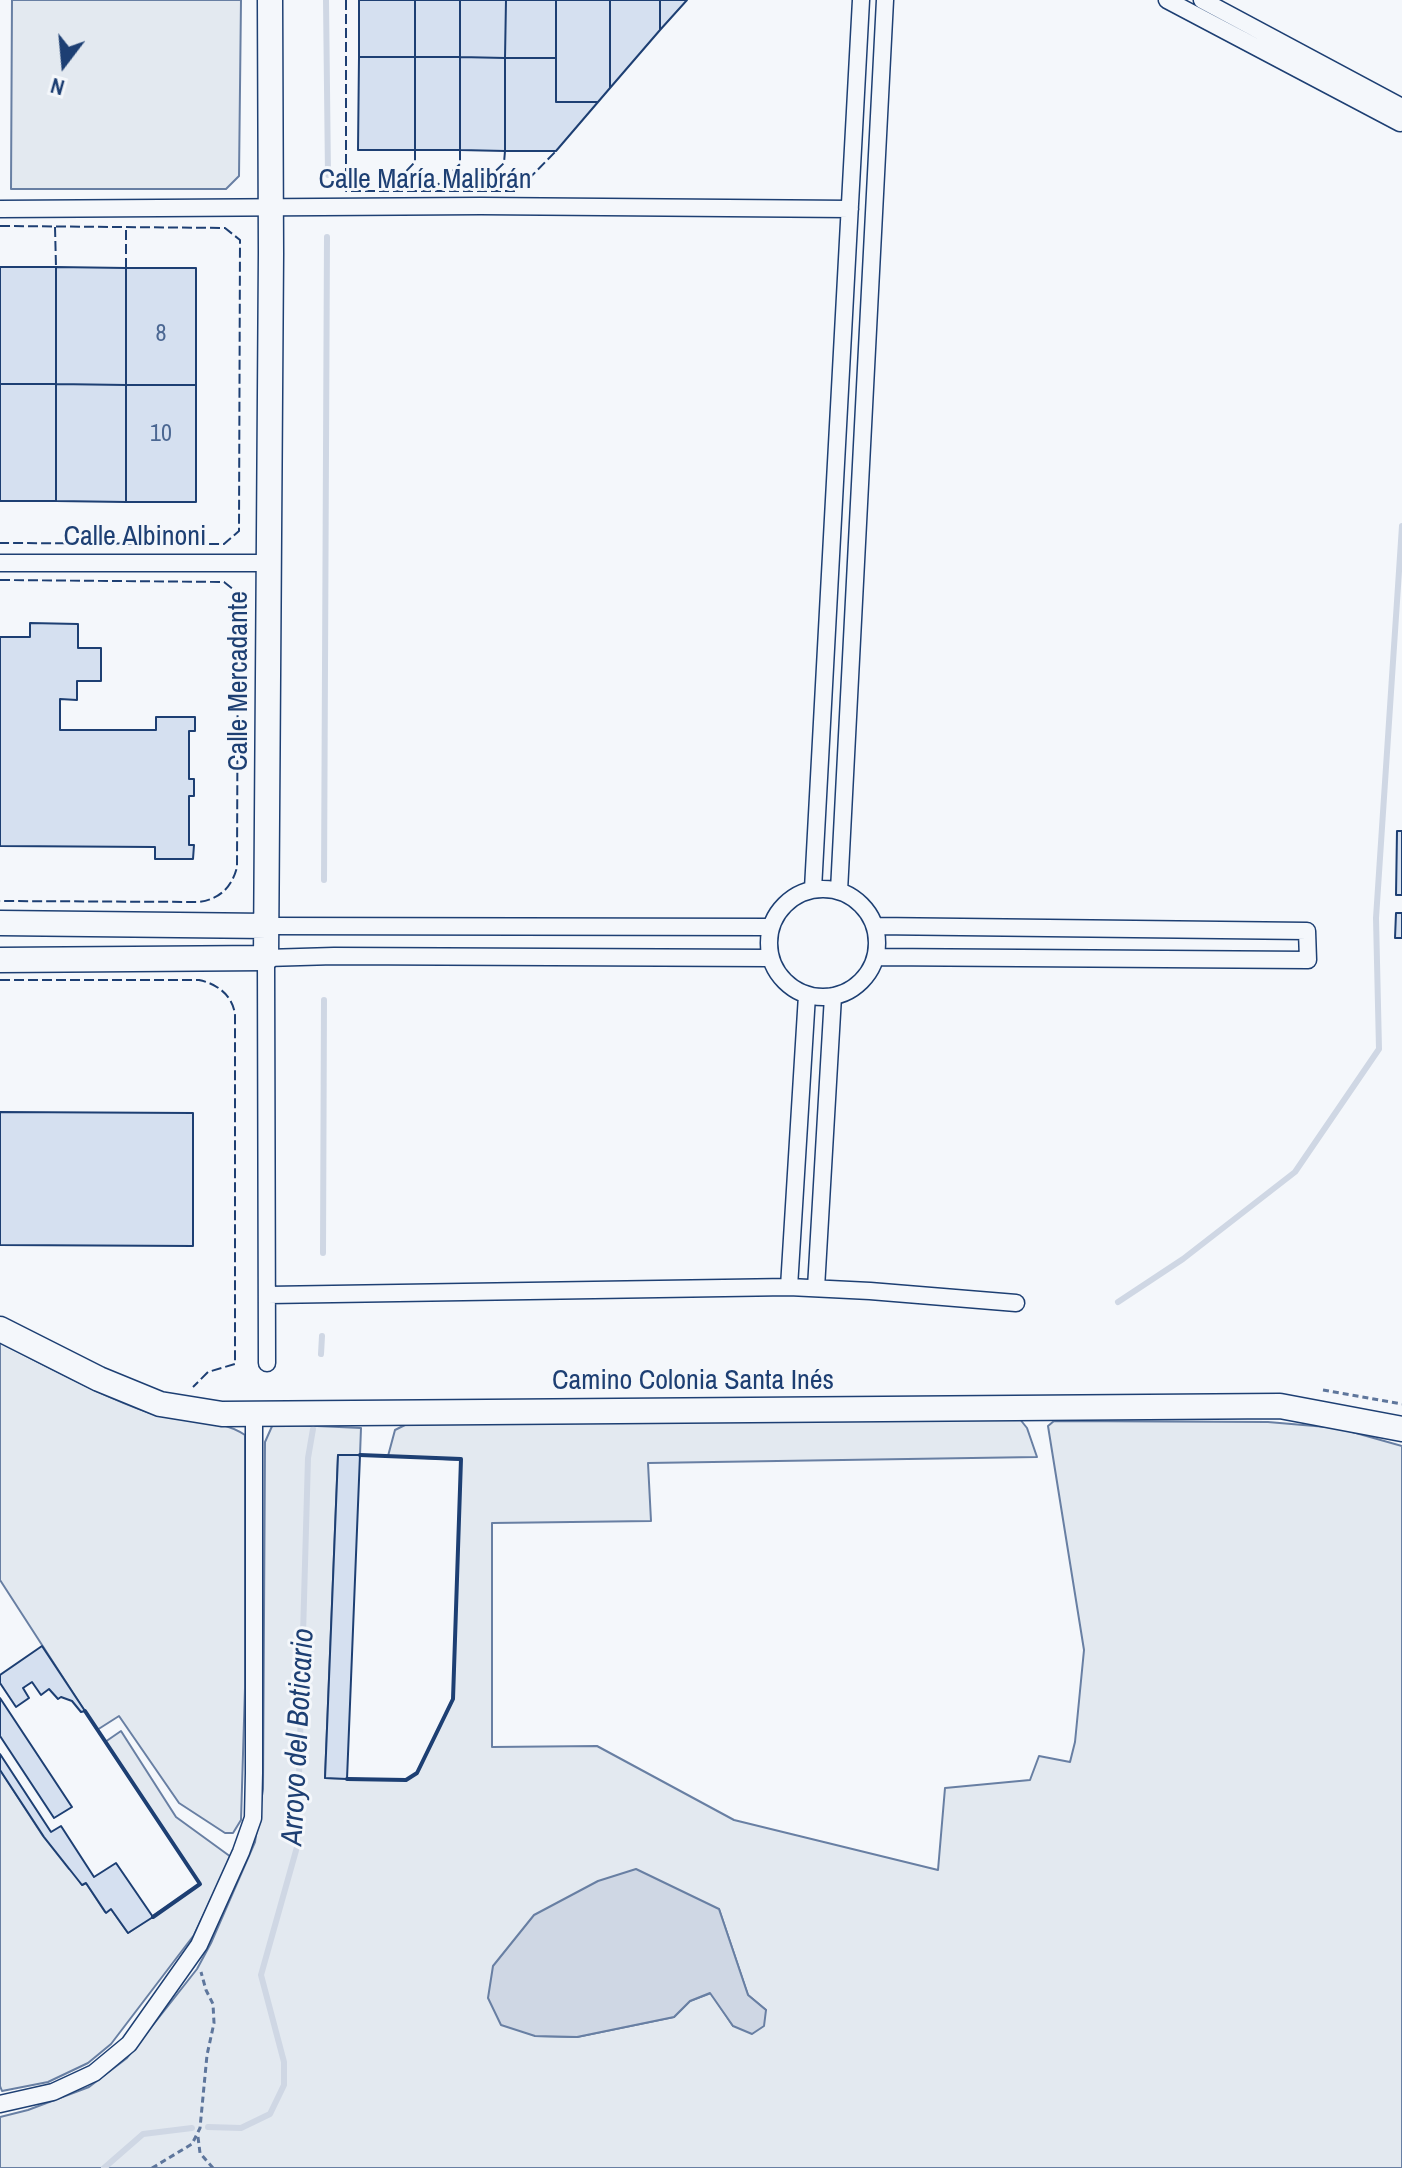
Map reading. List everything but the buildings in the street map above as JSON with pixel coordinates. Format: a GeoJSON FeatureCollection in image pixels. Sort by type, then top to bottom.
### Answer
{"type":"FeatureCollection","features":[{"type":"Feature","properties":{"kind":"street","name":"Calle Mercadante"},"geometry":{"type":"LineString","coordinates":[[267,1363],[270,0]]}},
{"type":"Feature","properties":{"kind":"street"},"geometry":{"type":"LineString","coordinates":[[813,889],[861,0]]}},
{"type":"Feature","properties":{"kind":"street"},"geometry":{"type":"LineString","coordinates":[[839,891],[885,0]]}},
{"type":"Feature","properties":{"kind":"street"},"geometry":{"type":"LineString","coordinates":[[1167,0],[1400,123],[1402,120]]}},
{"type":"Feature","properties":{"kind":"street"},"geometry":{"type":"LineString","coordinates":[[1202,0],[1402,107]]}},
{"type":"Feature","properties":{"kind":"street","name":"Calle María Malibrán"},"geometry":{"type":"LineString","coordinates":[[0,209],[271,206],[850,209]]}},
{"type":"Feature","properties":{"kind":"street","name":"Calle Albinoni"},"geometry":{"type":"LineString","coordinates":[[0,563],[269,563]]}},
{"type":"Feature","properties":{"kind":"street"},"geometry":{"type":"LineString","coordinates":[[813,889],[839,891],[861,904],[875,926],[876,957],[860,983],[833,996],[807,995],[784,981],[770,958],[768,943],[771,927],[786,902],[799,894],[813,889]]}},
{"type":"Feature","properties":{"kind":"street"},"geometry":{"type":"LineString","coordinates":[[0,923],[771,927]]}},
{"type":"Feature","properties":{"kind":"street"},"geometry":{"type":"LineString","coordinates":[[875,926],[1307,931],[1308,960],[876,957]]}},
{"type":"Feature","properties":{"kind":"street"},"geometry":{"type":"LineString","coordinates":[[0,960],[334,956],[770,958]]}},
{"type":"Feature","properties":{"kind":"street"},"geometry":{"type":"LineString","coordinates":[[789,1287],[807,995]]}},
{"type":"Feature","properties":{"kind":"street"},"geometry":{"type":"LineString","coordinates":[[816,1288],[833,996]]}},
{"type":"Feature","properties":{"kind":"street"},"geometry":{"type":"LineString","coordinates":[[268,1295],[789,1287],[1016,1303]]}},
{"type":"Feature","properties":{"kind":"street","name":"Camino Colonia Santa Inés"},"geometry":{"type":"LineString","coordinates":[[0,1329],[99,1379],[160,1404],[222,1414],[1280,1406],[1402,1429]]}},
{"type":"Feature","properties":{"kind":"street"},"geometry":{"type":"LineString","coordinates":[[0,2104],[53,2092],[94,2073],[129,2044],[199,1945],[241,1852],[253,1818],[254,1415]]}},
{"type":"Feature","properties":{"kind":"path"},"geometry":{"type":"LineString","coordinates":[[199,1945],[206,1990],[213,2004],[214,2023],[198,2136],[200,2153],[213,2168]]}},
{"type":"Feature","properties":{"kind":"path"},"geometry":{"type":"LineString","coordinates":[[152,2168],[192,2144],[198,2136]]}},
{"type":"Feature","properties":{"kind":"shaded area"},"geometry":{"type":"Polygon","coordinates":[[[12,0],[241,0],[239,176],[226,189],[11,189],[12,0]]]}},
{"type":"Feature","properties":{"kind":"shaded area"},"geometry":{"type":"Polygon","coordinates":[[[0,1343],[131,1406],[162,1416],[224,1425],[245,1435],[245,1688],[241,1820],[233,1833],[225,1833],[179,1803],[119,1716],[97,1730],[0,1580],[0,1343]]]}},
{"type":"Feature","properties":{"kind":"shaded area"},"geometry":{"type":"Polygon","coordinates":[[[1019,1418],[1027,1428],[1037,1457],[648,1463],[651,1521],[492,1523],[492,1747],[597,1746],[734,1820],[938,1870],[945,1788],[1030,1780],[1039,1756],[1070,1762],[1075,1742],[1084,1650],[1048,1426],[1054,1421],[1268,1422],[1338,1428],[1402,1446],[1402,2168],[0,2168],[0,2117],[89,2087],[127,2058],[197,1969],[255,1842],[263,1789],[265,1442],[273,1424],[361,1428],[360,1455],[338,1455],[325,1778],[406,1780],[417,1773],[453,1699],[461,1460],[388,1456],[395,1430],[407,1424],[1019,1418]],[[719,1909],[535,2036],[577,2037],[674,2017],[690,2001],[711,1993],[733,2026],[766,2010],[748,1995],[719,1909]]]}},
{"type":"Feature","properties":{"kind":"shaded area"},"geometry":{"type":"Polygon","coordinates":[[[121,1731],[176,1817],[231,1857],[194,1935],[111,2044],[88,2063],[48,2082],[2,2091],[0,1770],[43,1836],[82,1885],[86,1883],[105,1912],[111,1909],[128,1933],[200,1884],[105,1742],[121,1731]]]}},
{"type":"Feature","properties":{"kind":"shaded area"},"geometry":{"type":"Polygon","coordinates":[[[636,1869],[719,1909],[748,1995],[766,2010],[764,2026],[752,2034],[733,2026],[710,1993],[690,2001],[674,2017],[577,2037],[535,2036],[501,2025],[488,1998],[493,1966],[534,1915],[598,1881],[636,1869]]]}},
{"type":"Feature","properties":{"kind":"waterway"},"geometry":{"type":"LineString","coordinates":[[326,0],[328,175]]}},
{"type":"Feature","properties":{"kind":"waterway"},"geometry":{"type":"LineString","coordinates":[[324,880],[327,237]]}},
{"type":"Feature","properties":{"kind":"waterway"},"geometry":{"type":"LineString","coordinates":[[1118,1302],[1183,1259],[1295,1172],[1379,1049],[1376,918],[1402,526]]}},
{"type":"Feature","properties":{"kind":"waterway","name":"Arroyo del Boticario"},"geometry":{"type":"LineString","coordinates":[[323,1253],[324,1000]]}},
{"type":"Feature","properties":{"kind":"waterway"},"geometry":{"type":"LineString","coordinates":[[321,1354],[322,1336]]}},
{"type":"Feature","properties":{"kind":"waterway","name":"Arroyo del Boticario"},"geometry":{"type":"LineString","coordinates":[[208,2127],[241,2128],[270,2114],[284,2085],[284,2062],[261,1975],[297,1847],[308,1458],[313,1429]]}},
{"type":"Feature","properties":{"kind":"waterway","name":"Arroyo del Boticario"},"geometry":{"type":"LineString","coordinates":[[104,2168],[143,2134],[192,2128]]}},
{"type":"Feature","properties":{"kind":"fence"},"geometry":{"type":"LineString","coordinates":[[346,0],[346,191],[517,191],[556,151]]}},
{"type":"Feature","properties":{"kind":"fence"},"geometry":{"type":"LineString","coordinates":[[387,191],[415,162],[415,150]]}},
{"type":"Feature","properties":{"kind":"fence"},"geometry":{"type":"LineString","coordinates":[[432,190],[460,164],[460,150]]}},
{"type":"Feature","properties":{"kind":"fence"},"geometry":{"type":"LineString","coordinates":[[476,190],[504,163],[505,151]]}},
{"type":"Feature","properties":{"kind":"fence"},"geometry":{"type":"LineString","coordinates":[[0,226],[225,228],[240,240],[239,531],[224,544],[0,543]]}},
{"type":"Feature","properties":{"kind":"fence"},"geometry":{"type":"LineString","coordinates":[[55,227],[56,267]]}},
{"type":"Feature","properties":{"kind":"fence"},"geometry":{"type":"LineString","coordinates":[[126,227],[126,268]]}},
{"type":"Feature","properties":{"kind":"fence"},"geometry":{"type":"LineString","coordinates":[[0,580],[224,582],[238,593],[237,867],[228,886],[219,895],[199,902],[0,901]]}},
{"type":"Feature","properties":{"kind":"fence"},"geometry":{"type":"LineString","coordinates":[[0,980],[199,980],[218,988],[234,1008],[235,1364],[208,1372],[193,1387]]}},
{"type":"Feature","properties":{"kind":"wall"},"geometry":{"type":"LineString","coordinates":[[347,1779],[406,1780],[417,1773],[453,1699],[461,1459],[360,1455]]}},
{"type":"Feature","properties":{"kind":"wall"},"geometry":{"type":"LineString","coordinates":[[85,1711],[200,1884],[153,1917]]}}]}
